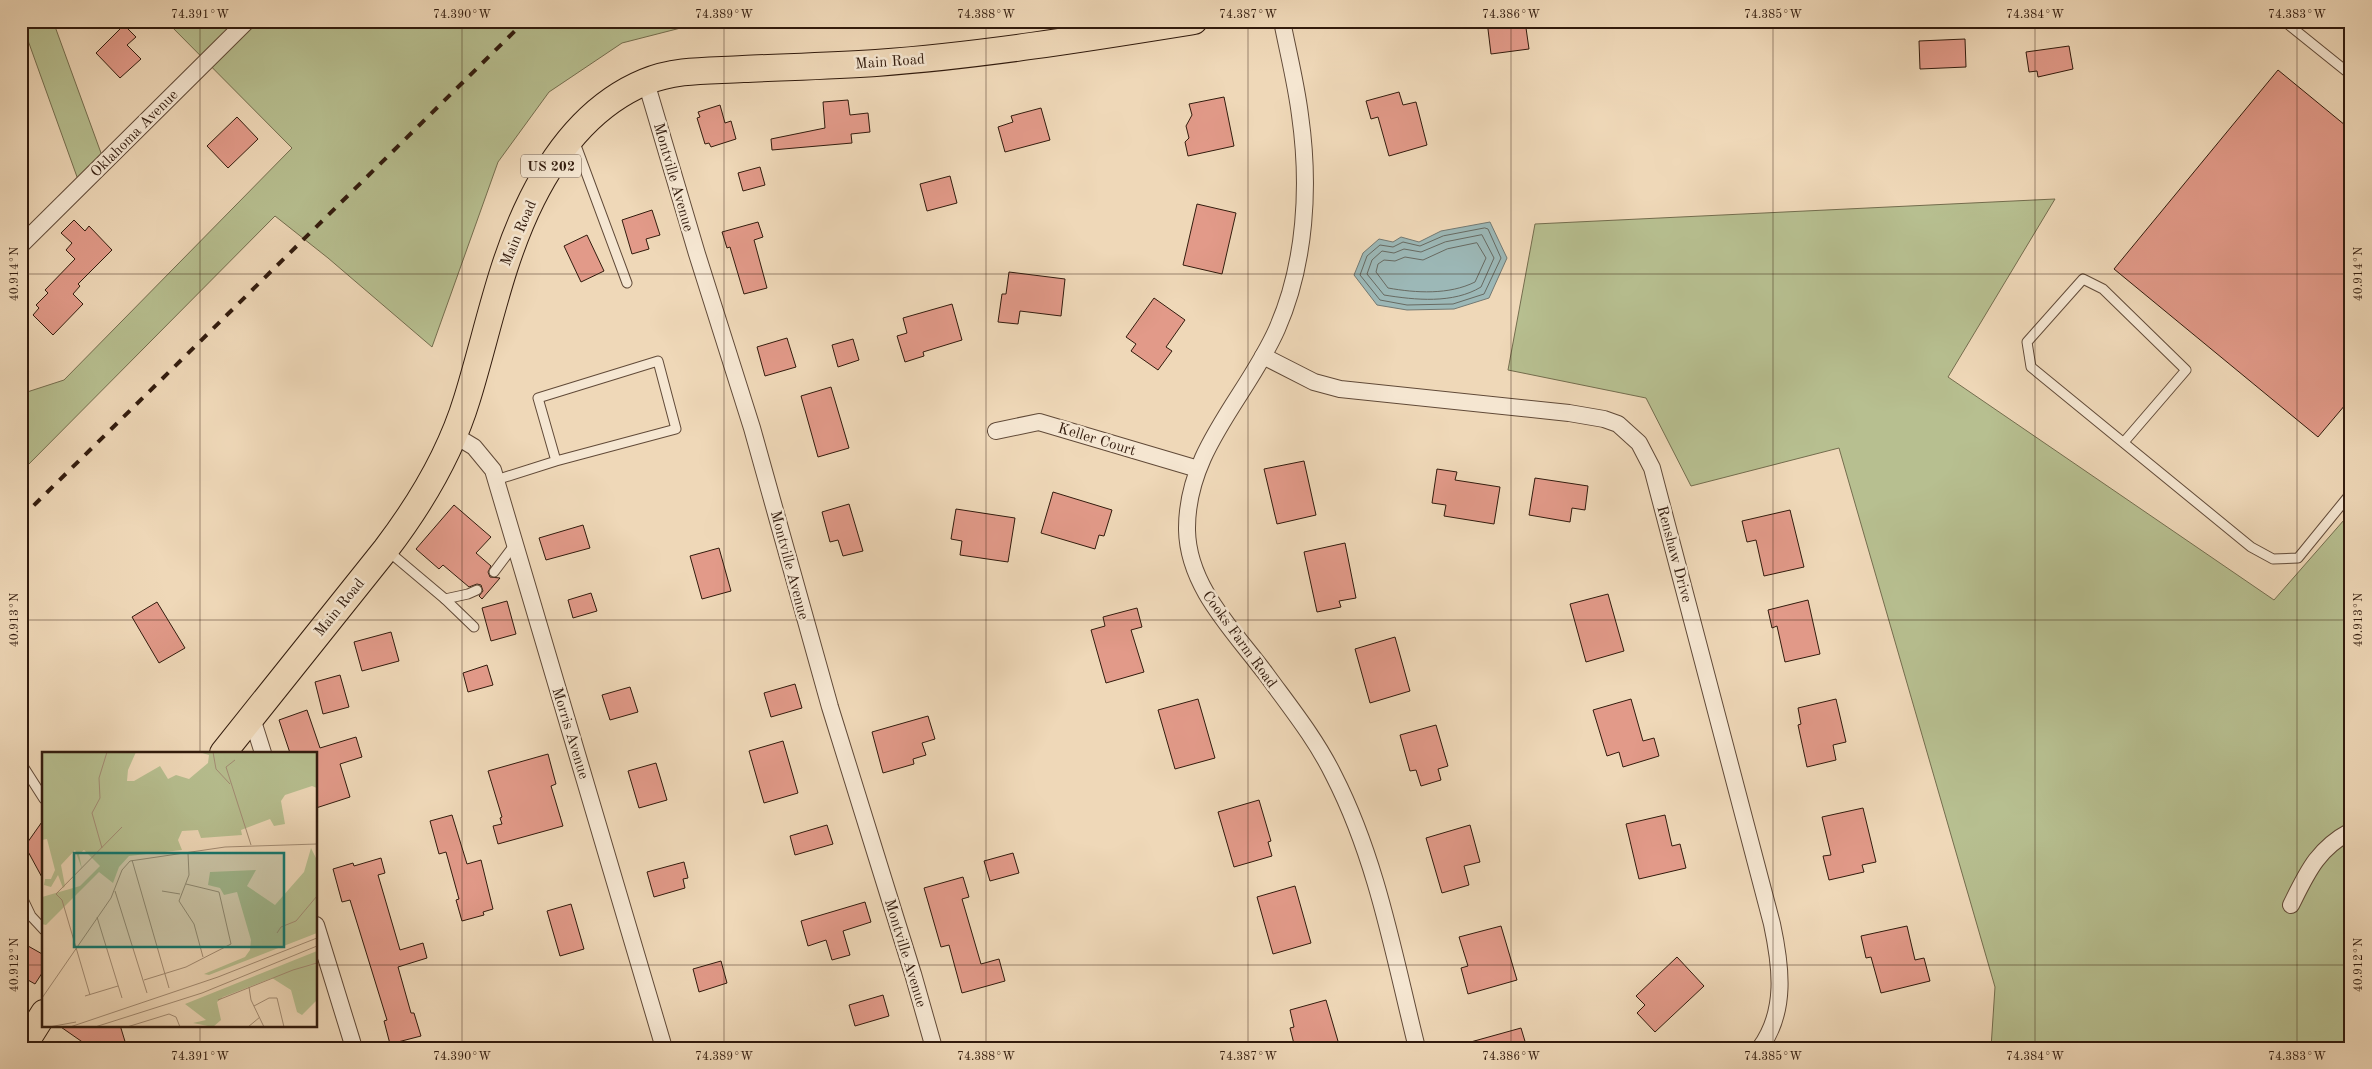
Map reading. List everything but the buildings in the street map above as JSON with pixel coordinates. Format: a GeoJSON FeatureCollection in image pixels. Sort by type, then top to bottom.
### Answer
{"type":"FeatureCollection","features":[{"type":"Feature","properties":{"kind":"main road","name":"Main Road"},"geometry":{"type":"LineString","coordinates":[[223,752],[386,549],[412,515],[434,479],[467,400],[496,290],[509,250],[532,198],[554,161],[573,135],[604,105],[646,82],[677,72],[874,63],[951,57],[1083,39],[1194,21]]}},
{"type":"Feature","properties":{"kind":"main road"},"geometry":{"type":"LineString","coordinates":[[22,1048],[42,1016]]}},
{"type":"Feature","properties":{"kind":"street","name":"Oklahoma Avenue"},"geometry":{"type":"LineString","coordinates":[[21,245],[247,21]]}},
{"type":"Feature","properties":{"kind":"street","name":"Cooks Farm Road"},"geometry":{"type":"LineString","coordinates":[[1282,21],[1300,115],[1305,174],[1304,217],[1297,260],[1287,301],[1277,328],[1263,356],[1214,432],[1198,469],[1188,502],[1187,530],[1195,572],[1216,609],[1313,738],[1334,774],[1352,813],[1367,853],[1416,1048]]}},
{"type":"Feature","properties":{"kind":"street","name":"Montville Avenue"},"geometry":{"type":"LineString","coordinates":[[646,82],[697,254],[752,428],[830,707],[913,974],[934,1048]]}},
{"type":"Feature","properties":{"kind":"street","name":"Renshaw Drive"},"geometry":{"type":"LineString","coordinates":[[1263,356],[1314,382],[1340,390],[1604,418],[1618,424],[1639,443],[1652,468],[1670,534],[1780,961],[1780,989],[1775,1017],[1760,1048]]}},
{"type":"Feature","properties":{"kind":"street","name":"Keller Court"},"geometry":{"type":"LineString","coordinates":[[996,431],[1039,422],[1198,469]]}},
{"type":"Feature","properties":{"kind":"street","name":"Morris Avenue"},"geometry":{"type":"LineString","coordinates":[[454,435],[474,447],[493,470],[664,1048]]}},
{"type":"Feature","properties":{"kind":"street"},"geometry":{"type":"LineString","coordinates":[[251,715],[263,752]]}},
{"type":"Feature","properties":{"kind":"street"},"geometry":{"type":"LineString","coordinates":[[2291,905],[2311,865],[2338,838],[2351,831]]}},
{"type":"Feature","properties":{"kind":"street"},"geometry":{"type":"LineString","coordinates":[[318,931],[354,1048]]}},
{"type":"Feature","properties":{"kind":"lane"},"geometry":{"type":"LineString","coordinates":[[2284,21],[2351,75]]}},
{"type":"Feature","properties":{"kind":"lane"},"geometry":{"type":"LineString","coordinates":[[573,135],[584,171],[627,283]]}},
{"type":"Feature","properties":{"kind":"lane"},"geometry":{"type":"LineString","coordinates":[[2124,442],[2186,370],[2103,289],[2083,279],[2027,342],[2031,367],[2251,548],[2273,559],[2298,558],[2351,493]]}},
{"type":"Feature","properties":{"kind":"lane"},"geometry":{"type":"LineString","coordinates":[[496,480],[556,461],[676,428],[658,361],[538,398],[556,461]]}},
{"type":"Feature","properties":{"kind":"lane"},"geometry":{"type":"LineString","coordinates":[[494,572],[514,544]]}},
{"type":"Feature","properties":{"kind":"lane"},"geometry":{"type":"LineString","coordinates":[[386,549],[445,599],[474,627]]}},
{"type":"Feature","properties":{"kind":"lane"},"geometry":{"type":"LineString","coordinates":[[445,599],[477,590]]}},
{"type":"Feature","properties":{"kind":"lane"},"geometry":{"type":"LineString","coordinates":[[21,763],[42,795]]}},
{"type":"Feature","properties":{"kind":"lane"},"geometry":{"type":"LineString","coordinates":[[21,895],[31,916],[42,928]]}},
{"type":"Feature","properties":{"kind":"green space"},"geometry":{"type":"Polygon","coordinates":[[[21,21],[53,21],[105,164],[81,188],[21,21]]]}},
{"type":"Feature","properties":{"kind":"green space"},"geometry":{"type":"Polygon","coordinates":[[[166,21],[708,21],[622,43],[549,92],[498,162],[432,347],[328,258],[275,216],[21,472],[21,394],[64,380],[292,148],[166,21]]]}},
{"type":"Feature","properties":{"kind":"green space"},"geometry":{"type":"Polygon","coordinates":[[[2055,199],[1948,377],[2274,600],[2351,512],[2351,1048],[1991,1048],[1995,987],[1839,448],[1691,486],[1646,398],[1508,370],[1535,224],[2055,199]]]}},
{"type":"Feature","properties":{"kind":"water"},"geometry":{"type":"Polygon","coordinates":[[[1490,222],[1507,258],[1489,298],[1454,309],[1407,310],[1377,305],[1354,275],[1363,253],[1379,239],[1393,242],[1401,237],[1419,242],[1441,231],[1490,222]]]}},
{"type":"Feature","properties":{"kind":"railway"},"geometry":{"type":"LineString","coordinates":[[21,518],[525,21]]}}]}
